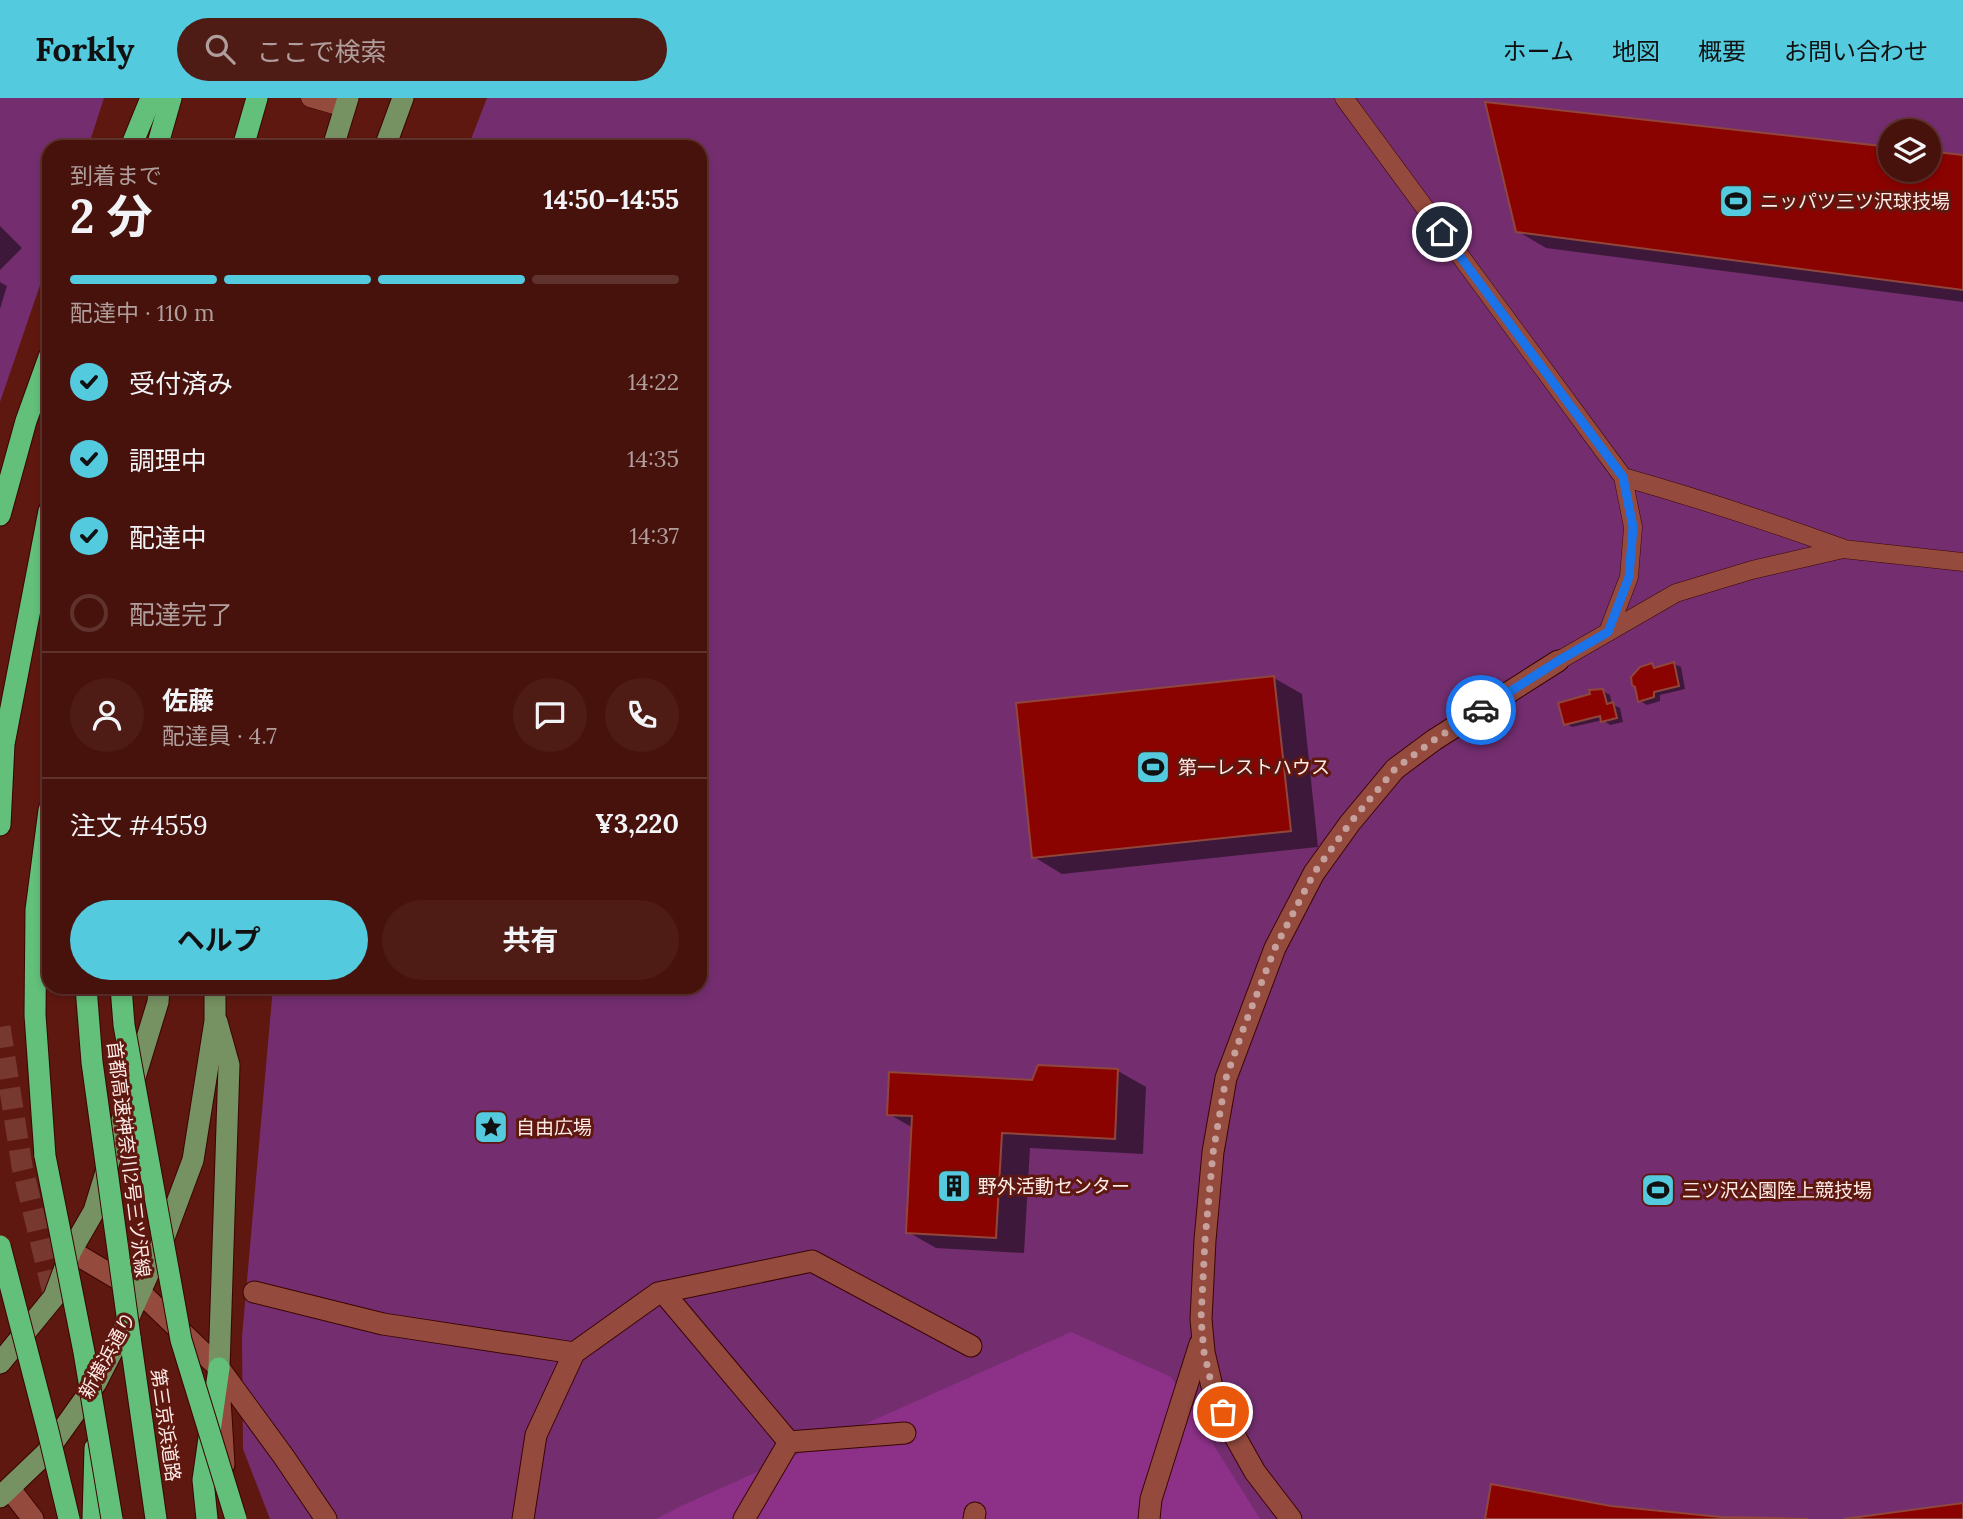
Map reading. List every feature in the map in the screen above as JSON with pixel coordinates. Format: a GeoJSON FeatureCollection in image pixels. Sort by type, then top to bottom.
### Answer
{"type":"FeatureCollection","features":[{"type":"Feature","properties":{"kind":"highway"},"geometry":{"type":"LineString","coordinates":[[134,140],[151,98]]}},
{"type":"Feature","properties":{"kind":"highway"},"geometry":{"type":"LineString","coordinates":[[159,140],[172,98]]}},
{"type":"Feature","properties":{"kind":"highway"},"geometry":{"type":"LineString","coordinates":[[245,140],[257,98]]}},
{"type":"Feature","properties":{"kind":"highway"},"geometry":{"type":"LineString","coordinates":[[0,516],[26,421],[42,376]]}},
{"type":"Feature","properties":{"kind":"highway"},"geometry":{"type":"LineString","coordinates":[[0,825],[4,744],[42,547]]}},
{"type":"Feature","properties":{"kind":"highway"},"geometry":{"type":"LineString","coordinates":[[42,864],[36,910],[35,1015],[45,1156],[84,1352],[112,1519]]}},
{"type":"Feature","properties":{"kind":"highway","name":"首都高速神奈川2号三ツ沢線"},"geometry":{"type":"LineString","coordinates":[[87,994],[92,1062],[130,1337]]}},
{"type":"Feature","properties":{"kind":"highway"},"geometry":{"type":"LineString","coordinates":[[122,994],[124,1024],[181,1340],[236,1519]]}},
{"type":"Feature","properties":{"kind":"highway"},"geometry":{"type":"LineString","coordinates":[[0,1246],[69,1519]]}},
{"type":"Feature","properties":{"kind":"highway"},"geometry":{"type":"LineString","coordinates":[[71,1251],[96,1383],[93,1519]]}},
{"type":"Feature","properties":{"kind":"highway","name":"第三京浜道路"},"geometry":{"type":"LineString","coordinates":[[130,1337],[156,1519]]}},
{"type":"Feature","properties":{"kind":"highway"},"geometry":{"type":"LineString","coordinates":[[207,1519],[203,1480],[219,1368]]}},
{"type":"Feature","properties":{"kind":"main road"},"geometry":{"type":"LineString","coordinates":[[388,140],[403,98]]}},
{"type":"Feature","properties":{"kind":"main road"},"geometry":{"type":"LineString","coordinates":[[335,140],[347,103]]}},
{"type":"Feature","properties":{"kind":"main road"},"geometry":{"type":"LineString","coordinates":[[0,1363],[54,1297],[71,1251],[94,1211],[159,994]]}},
{"type":"Feature","properties":{"kind":"main road","name":"新横浜通り"},"geometry":{"type":"LineString","coordinates":[[5,1493],[46,1453],[96,1383],[162,1243],[192,1160],[215,1013],[215,994]]}},
{"type":"Feature","properties":{"kind":"main road"},"geometry":{"type":"LineString","coordinates":[[215,1013],[229,1065],[219,1368]]}},
{"type":"Feature","properties":{"kind":"street"},"geometry":{"type":"LineString","coordinates":[[1291,1519],[1255,1472],[1228,1423],[1213,1391],[1204,1352],[1201,1319],[1213,1153],[1226,1078],[1275,948],[1314,873],[1350,823],[1395,769],[1434,740],[1558,661]]}},
{"type":"Feature","properties":{"kind":"street"},"geometry":{"type":"LineString","coordinates":[[71,1251],[140,1292],[219,1368],[326,1519]]}},
{"type":"Feature","properties":{"kind":"street"},"geometry":{"type":"LineString","coordinates":[[523,1519],[536,1435],[574,1353],[658,1293],[812,1261],[971,1346]]}},
{"type":"Feature","properties":{"kind":"street"},"geometry":{"type":"LineString","coordinates":[[254,1292],[383,1324],[574,1353]]}},
{"type":"Feature","properties":{"kind":"street"},"geometry":{"type":"LineString","coordinates":[[663,1292],[789,1442]]}},
{"type":"Feature","properties":{"kind":"street"},"geometry":{"type":"LineString","coordinates":[[1149,1519],[1151,1499],[1203,1336]]}},
{"type":"Feature","properties":{"kind":"street"},"geometry":{"type":"LineString","coordinates":[[219,1368],[228,1519]]}},
{"type":"Feature","properties":{"kind":"street"},"geometry":{"type":"LineString","coordinates":[[789,1442],[905,1433]]}},
{"type":"Feature","properties":{"kind":"street"},"geometry":{"type":"LineString","coordinates":[[744,1519],[789,1442]]}},
{"type":"Feature","properties":{"kind":"street"},"geometry":{"type":"LineString","coordinates":[[5,1493],[33,1519]]}},
{"type":"Feature","properties":{"kind":"lane"},"geometry":{"type":"LineString","coordinates":[[310,98],[347,103]]}},
{"type":"Feature","properties":{"kind":"lane"},"geometry":{"type":"LineString","coordinates":[[1344,98],[1623,477],[1633,527],[1629,577],[1608,632]]}},
{"type":"Feature","properties":{"kind":"lane"},"geometry":{"type":"LineString","coordinates":[[1623,477],[1723,507],[1843,548],[1963,562]]}},
{"type":"Feature","properties":{"kind":"lane"},"geometry":{"type":"LineString","coordinates":[[1558,661],[1675,593],[1752,570],[1843,548]]}},
{"type":"Feature","properties":{"kind":"shaded area"},"geometry":{"type":"Polygon","coordinates":[[[0,98],[104,98],[90,140],[42,140],[42,279],[0,402],[0,98]]]}},
{"type":"Feature","properties":{"kind":"shaded area"},"geometry":{"type":"Polygon","coordinates":[[[487,98],[1963,98],[1963,1519],[270,1519],[243,1449],[242,1337],[272,994],[707,994],[707,140],[471,140],[487,98]]]}},
{"type":"Feature","properties":{"kind":"shaded area"},"geometry":{"type":"Polygon","coordinates":[[[1071,1332],[1171,1377],[1260,1519],[656,1519],[679,1507],[1071,1332]]]}},
{"type":"Feature","properties":{"kind":"building","name":"ニッパツ三ツ沢球技場"},"geometry":{"type":"Polygon","coordinates":[[[1485,102],[1878,146],[1878,182],[1941,182],[1941,152],[1963,155],[1963,290],[1516,232],[1485,102]]]}},
{"type":"Feature","properties":{"kind":"building"},"geometry":{"type":"Polygon","coordinates":[[[1674,662],[1679,686],[1654,692],[1654,697],[1638,702],[1631,677],[1640,667],[1652,663],[1654,668],[1674,662]]]}},
{"type":"Feature","properties":{"kind":"building","name":"第一レストハウス"},"geometry":{"type":"Polygon","coordinates":[[[1274,676],[1291,831],[1032,858],[1016,703],[1274,676]]]}},
{"type":"Feature","properties":{"kind":"building"},"geometry":{"type":"Polygon","coordinates":[[[1603,689],[1607,704],[1613,702],[1617,718],[1601,722],[1600,716],[1564,725],[1558,703],[1590,694],[1589,690],[1603,689]]]}},
{"type":"Feature","properties":{"kind":"building","name":"野外活動センター"},"geometry":{"type":"Polygon","coordinates":[[[1038,1065],[1118,1069],[1115,1139],[1002,1133],[996,1238],[906,1233],[912,1116],[887,1115],[889,1072],[1032,1080],[1038,1065]]]}},
{"type":"Feature","properties":{"kind":"building"},"geometry":{"type":"Polygon","coordinates":[[[1491,1484],[1611,1506],[1721,1517],[1808,1519],[1485,1519],[1491,1484]]]}},
{"type":"Feature","properties":{"kind":"building"},"geometry":{"type":"Polygon","coordinates":[[[1963,1503],[1963,1519],[1844,1519],[1963,1503]]]}},
{"type":"Feature","properties":{"kind":"tunnel"},"geometry":{"type":"LineString","coordinates":[[0,1027],[22,1166],[54,1297]]}},
{"type":"Feature","properties":{"kind":"way so far"},"geometry":{"type":"LineString","coordinates":[[1223,1412],[1213,1391],[1204,1352],[1201,1319],[1205,1240],[1213,1153],[1226,1078],[1244,1027],[1275,948],[1314,873],[1350,823],[1395,769],[1481,710]]}},
{"type":"Feature","properties":{"kind":"place","name":"ニッパツ三ツ沢球技場"},"geometry":{"type":"Point","coordinates":[1736,201]}},
{"type":"Feature","properties":{"kind":"place","name":"第一レストハウス"},"geometry":{"type":"Point","coordinates":[1153,767]}},
{"type":"Feature","properties":{"kind":"place","name":"自由広場"},"geometry":{"type":"Point","coordinates":[491,1127]}},
{"type":"Feature","properties":{"kind":"place","name":"野外活動センター"},"geometry":{"type":"Point","coordinates":[954,1186]}},
{"type":"Feature","properties":{"kind":"place","name":"三ツ沢公園陸上競技場"},"geometry":{"type":"Point","coordinates":[1658,1190]}},
{"type":"Feature","properties":{"kind":"route"},"geometry":{"type":"LineString","coordinates":[[1442,232],[1623,477],[1633,527],[1629,577],[1608,632],[1481,710]]}}]}
